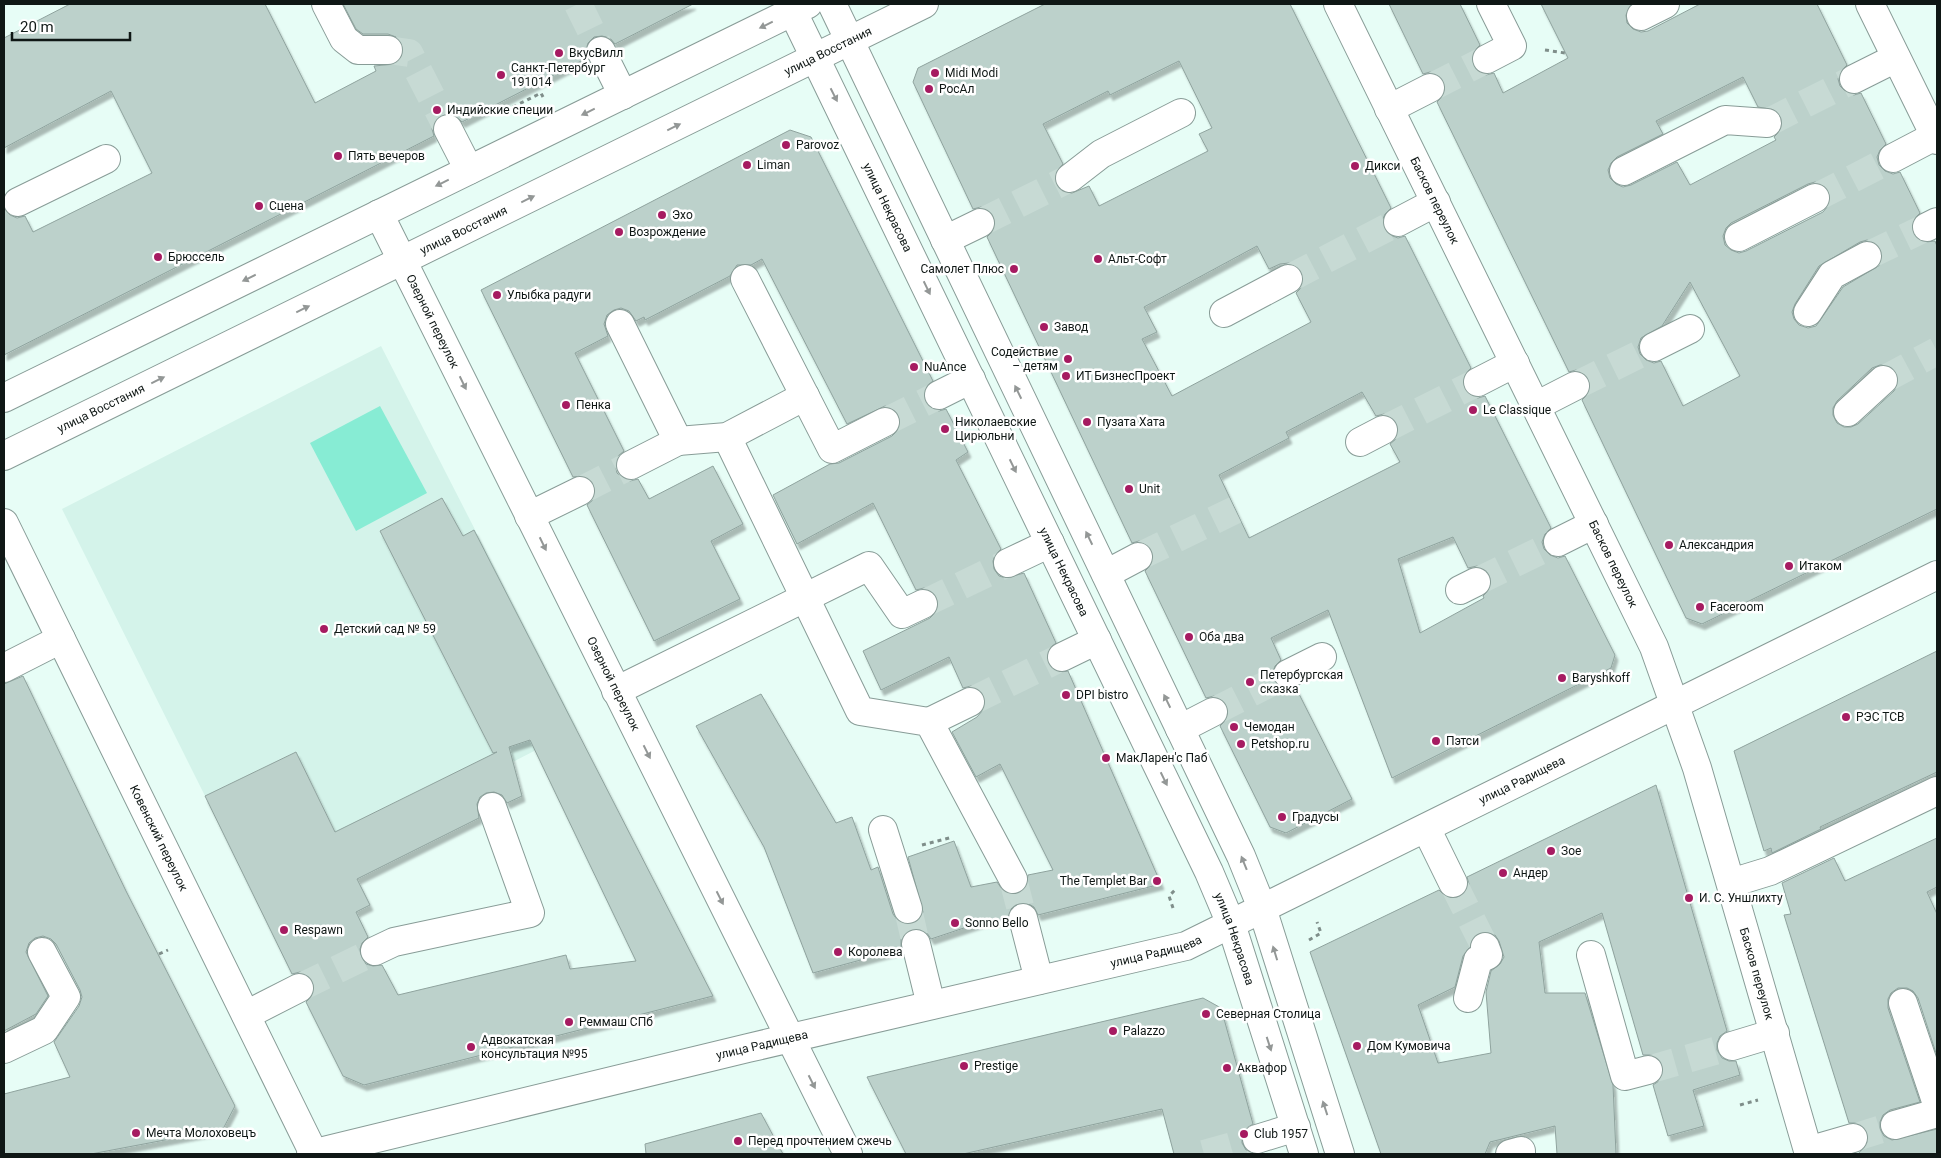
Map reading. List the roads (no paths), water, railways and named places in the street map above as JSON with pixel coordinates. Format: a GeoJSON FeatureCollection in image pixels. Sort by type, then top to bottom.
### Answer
{"type":"FeatureCollection","features":[{"type":"Feature","properties":{"kind":"street"},"geometry":{"type":"LineString","coordinates":[[326,4],[344,39],[358,50],[388,50]]}},
{"type":"Feature","properties":{"kind":"street"},"geometry":{"type":"LineString","coordinates":[[832,4],[1241,856],[1262,908],[1340,1154]]}},
{"type":"Feature","properties":{"kind":"street","name":"улица Восстания"},"geometry":{"type":"LineString","coordinates":[[4,456],[924,4]]}},
{"type":"Feature","properties":{"kind":"street","name":"Басков переулок"},"geometry":{"type":"LineString","coordinates":[[1338,4],[1649,635],[1694,758],[1809,1153]]}},
{"type":"Feature","properties":{"kind":"street"},"geometry":{"type":"LineString","coordinates":[[1487,59],[1512,46],[1491,4]]}},
{"type":"Feature","properties":{"kind":"street"},"geometry":{"type":"LineString","coordinates":[[1640,16],[1665,4]]}},
{"type":"Feature","properties":{"kind":"street"},"geometry":{"type":"LineString","coordinates":[[1870,4],[1936,138],[1893,158]]}},
{"type":"Feature","properties":{"kind":"street"},"geometry":{"type":"LineString","coordinates":[[4,398],[623,95],[797,6]]}},
{"type":"Feature","properties":{"kind":"street","name":"улица Некрасова"},"geometry":{"type":"LineString","coordinates":[[797,6],[815,58],[1209,872],[1230,924],[1304,1154]]}},
{"type":"Feature","properties":{"kind":"street"},"geometry":{"type":"LineString","coordinates":[[601,51],[623,95]]}},
{"type":"Feature","properties":{"kind":"street"},"geometry":{"type":"LineString","coordinates":[[1854,79],[1896,58]]}},
{"type":"Feature","properties":{"kind":"street"},"geometry":{"type":"LineString","coordinates":[[1390,108],[1430,88]]}},
{"type":"Feature","properties":{"kind":"street"},"geometry":{"type":"LineString","coordinates":[[1070,178],[1101,154],[1181,113]]}},
{"type":"Feature","properties":{"kind":"street"},"geometry":{"type":"LineString","coordinates":[[1624,171],[1725,120],[1767,123]]}},
{"type":"Feature","properties":{"kind":"street"},"geometry":{"type":"LineString","coordinates":[[448,129],[469,170]]}},
{"type":"Feature","properties":{"kind":"street"},"geometry":{"type":"LineString","coordinates":[[18,202],[106,159]]}},
{"type":"Feature","properties":{"kind":"street"},"geometry":{"type":"LineString","coordinates":[[1739,237],[1815,198]]}},
{"type":"Feature","properties":{"kind":"street"},"geometry":{"type":"LineString","coordinates":[[1398,222],[1436,202]]}},
{"type":"Feature","properties":{"kind":"street","name":"Озерной переулок"},"geometry":{"type":"LineString","coordinates":[[379,214],[848,1154]]}},
{"type":"Feature","properties":{"kind":"street"},"geometry":{"type":"LineString","coordinates":[[946,240],[980,223]]}},
{"type":"Feature","properties":{"kind":"street"},"geometry":{"type":"LineString","coordinates":[[1808,312],[1832,275],[1867,256]]}},
{"type":"Feature","properties":{"kind":"street"},"geometry":{"type":"LineString","coordinates":[[745,279],[832,449],[885,422]]}},
{"type":"Feature","properties":{"kind":"street"},"geometry":{"type":"LineString","coordinates":[[1224,312],[1288,279]]}},
{"type":"Feature","properties":{"kind":"street"},"geometry":{"type":"LineString","coordinates":[[620,324],[678,441]]}},
{"type":"Feature","properties":{"kind":"street"},"geometry":{"type":"LineString","coordinates":[[1654,348],[1690,329]]}},
{"type":"Feature","properties":{"kind":"street"},"geometry":{"type":"LineString","coordinates":[[1478,382],[1515,363]]}},
{"type":"Feature","properties":{"kind":"street"},"geometry":{"type":"LineString","coordinates":[[940,394],[971,379]]}},
{"type":"Feature","properties":{"kind":"street"},"geometry":{"type":"LineString","coordinates":[[1848,412],[1884,380]]}},
{"type":"Feature","properties":{"kind":"street"},"geometry":{"type":"LineString","coordinates":[[1536,406],[1575,386]]}},
{"type":"Feature","properties":{"kind":"street"},"geometry":{"type":"LineString","coordinates":[[631,465],[678,441],[727,437],[805,396]]}},
{"type":"Feature","properties":{"kind":"street"},"geometry":{"type":"LineString","coordinates":[[727,437],[860,710],[929,722],[970,702]]}},
{"type":"Feature","properties":{"kind":"street"},"geometry":{"type":"LineString","coordinates":[[529,516],[580,491]]}},
{"type":"Feature","properties":{"kind":"street","name":"Ковенский переулок"},"geometry":{"type":"LineString","coordinates":[[4,523],[313,1154]]}},
{"type":"Feature","properties":{"kind":"street"},"geometry":{"type":"LineString","coordinates":[[1558,542],[1594,524]]}},
{"type":"Feature","properties":{"kind":"street"},"geometry":{"type":"LineString","coordinates":[[1008,563],[1050,543]]}},
{"type":"Feature","properties":{"kind":"street"},"geometry":{"type":"LineString","coordinates":[[1106,574],[1138,558]]}},
{"type":"Feature","properties":{"kind":"street"},"geometry":{"type":"LineString","coordinates":[[616,691],[870,566],[902,614],[923,604]]}},
{"type":"Feature","properties":{"kind":"street","name":"улица Радищева"},"geometry":{"type":"LineString","coordinates":[[313,1154],[931,1005],[1186,946],[1937,575]]}},
{"type":"Feature","properties":{"kind":"street"},"geometry":{"type":"LineString","coordinates":[[4,668],[61,639]]}},
{"type":"Feature","properties":{"kind":"street"},"geometry":{"type":"LineString","coordinates":[[1062,657],[1097,640]]}},
{"type":"Feature","properties":{"kind":"street"},"geometry":{"type":"LineString","coordinates":[[1288,674],[1322,657]]}},
{"type":"Feature","properties":{"kind":"street"},"geometry":{"type":"LineString","coordinates":[[1180,729],[1213,712]]}},
{"type":"Feature","properties":{"kind":"street"},"geometry":{"type":"LineString","coordinates":[[929,722],[1013,879]]}},
{"type":"Feature","properties":{"kind":"street"},"geometry":{"type":"LineString","coordinates":[[1731,883],[1770,871],[1937,791]]}},
{"type":"Feature","properties":{"kind":"street"},"geometry":{"type":"LineString","coordinates":[[375,951],[394,942],[530,914],[492,807]]}},
{"type":"Feature","properties":{"kind":"street"},"geometry":{"type":"LineString","coordinates":[[1426,828],[1453,883]]}},
{"type":"Feature","properties":{"kind":"street"},"geometry":{"type":"LineString","coordinates":[[886,842],[908,909]]}},
{"type":"Feature","properties":{"kind":"street"},"geometry":{"type":"LineString","coordinates":[[1023,918],[1039,980]]}},
{"type":"Feature","properties":{"kind":"street"},"geometry":{"type":"LineString","coordinates":[[916,944],[931,1005]]}},
{"type":"Feature","properties":{"kind":"street"},"geometry":{"type":"LineString","coordinates":[[1468,998],[1478,960],[1488,955],[1485,947]]}},
{"type":"Feature","properties":{"kind":"street"},"geometry":{"type":"LineString","coordinates":[[4,1049],[44,1030],[66,997],[42,952]]}},
{"type":"Feature","properties":{"kind":"street"},"geometry":{"type":"LineString","coordinates":[[1591,956],[1625,1076],[1648,1070]]}},
{"type":"Feature","properties":{"kind":"street"},"geometry":{"type":"LineString","coordinates":[[246,1014],[300,988]]}},
{"type":"Feature","properties":{"kind":"street"},"geometry":{"type":"LineString","coordinates":[[1904,1003],[1937,1104]]}},
{"type":"Feature","properties":{"kind":"street"},"geometry":{"type":"LineString","coordinates":[[1732,1046],[1775,1033]]}},
{"type":"Feature","properties":{"kind":"street"},"geometry":{"type":"LineString","coordinates":[[1895,1125],[1937,1113]]}},
{"type":"Feature","properties":{"kind":"street"},"geometry":{"type":"LineString","coordinates":[[1257,1139],[1296,1127]]}},
{"type":"Feature","properties":{"kind":"street"},"geometry":{"type":"LineString","coordinates":[[1809,1153],[1853,1138]]}},
{"type":"Feature","properties":{"kind":"street"},"geometry":{"type":"LineString","coordinates":[[1510,1154],[1521,1151],[1521,1154]]}},
{"type":"Feature","properties":{"kind":"tunnel"},"geometry":{"type":"LineString","coordinates":[[578,4],[601,51]]}},
{"type":"Feature","properties":{"kind":"tunnel"},"geometry":{"type":"LineString","coordinates":[[388,50],[409,53],[448,129]]}},
{"type":"Feature","properties":{"kind":"tunnel"},"geometry":{"type":"LineString","coordinates":[[1430,88],[1487,59]]}},
{"type":"Feature","properties":{"kind":"tunnel"},"geometry":{"type":"LineString","coordinates":[[1767,123],[1854,79]]}},
{"type":"Feature","properties":{"kind":"tunnel"},"geometry":{"type":"LineString","coordinates":[[1815,198],[1893,158]]}},
{"type":"Feature","properties":{"kind":"tunnel"},"geometry":{"type":"LineString","coordinates":[[980,223],[1070,178]]}},
{"type":"Feature","properties":{"kind":"tunnel"},"geometry":{"type":"LineString","coordinates":[[1288,279],[1398,222]]}},
{"type":"Feature","properties":{"kind":"tunnel"},"geometry":{"type":"LineString","coordinates":[[1867,256],[1927,227]]}},
{"type":"Feature","properties":{"kind":"tunnel"},"geometry":{"type":"LineString","coordinates":[[1575,386],[1654,347]]}},
{"type":"Feature","properties":{"kind":"tunnel"},"geometry":{"type":"LineString","coordinates":[[1883,380],[1937,351]]}},
{"type":"Feature","properties":{"kind":"tunnel"},"geometry":{"type":"LineString","coordinates":[[1383,430],[1478,382]]}},
{"type":"Feature","properties":{"kind":"tunnel"},"geometry":{"type":"LineString","coordinates":[[885,422],[939,395]]}},
{"type":"Feature","properties":{"kind":"tunnel"},"geometry":{"type":"LineString","coordinates":[[580,491],[631,465]]}},
{"type":"Feature","properties":{"kind":"tunnel"},"geometry":{"type":"LineString","coordinates":[[1138,557],[1235,510]]}},
{"type":"Feature","properties":{"kind":"tunnel"},"geometry":{"type":"LineString","coordinates":[[1476,582],[1558,542]]}},
{"type":"Feature","properties":{"kind":"tunnel"},"geometry":{"type":"LineString","coordinates":[[923,604],[1008,563]]}},
{"type":"Feature","properties":{"kind":"tunnel"},"geometry":{"type":"LineString","coordinates":[[970,702],[1062,657]]}},
{"type":"Feature","properties":{"kind":"tunnel"},"geometry":{"type":"LineString","coordinates":[[1213,712],[1288,674]]}},
{"type":"Feature","properties":{"kind":"tunnel"},"geometry":{"type":"LineString","coordinates":[[1013,879],[1023,918]]}},
{"type":"Feature","properties":{"kind":"tunnel"},"geometry":{"type":"LineString","coordinates":[[1453,883],[1485,947]]}},
{"type":"Feature","properties":{"kind":"tunnel"},"geometry":{"type":"LineString","coordinates":[[908,909],[916,944]]}},
{"type":"Feature","properties":{"kind":"tunnel"},"geometry":{"type":"LineString","coordinates":[[299,988],[375,951]]}},
{"type":"Feature","properties":{"kind":"tunnel"},"geometry":{"type":"LineString","coordinates":[[1648,1070],[1732,1046]]}},
{"type":"Feature","properties":{"kind":"tunnel"},"geometry":{"type":"LineString","coordinates":[[1853,1138],[1895,1125]]}},
{"type":"Feature","properties":{"kind":"tunnel"},"geometry":{"type":"LineString","coordinates":[[1204,1154],[1257,1139]]}},
{"type":"Feature","properties":{"kind":"place","name":"ВкусВилл"},"geometry":{"type":"Point","coordinates":[559,53]}},
{"type":"Feature","properties":{"kind":"place","name":"Midi Modi"},"geometry":{"type":"Point","coordinates":[935,73]}},
{"type":"Feature","properties":{"kind":"place","name":"Санкт-Петербург 191014"},"geometry":{"type":"Point","coordinates":[501,75]}},
{"type":"Feature","properties":{"kind":"place","name":"РосАл"},"geometry":{"type":"Point","coordinates":[929,89]}},
{"type":"Feature","properties":{"kind":"place","name":"Индийские специи"},"geometry":{"type":"Point","coordinates":[437,110]}},
{"type":"Feature","properties":{"kind":"place","name":"Parovoz"},"geometry":{"type":"Point","coordinates":[786,145]}},
{"type":"Feature","properties":{"kind":"place","name":"Пять вечеров"},"geometry":{"type":"Point","coordinates":[338,156]}},
{"type":"Feature","properties":{"kind":"place","name":"Liman"},"geometry":{"type":"Point","coordinates":[747,165]}},
{"type":"Feature","properties":{"kind":"place","name":"Дикси"},"geometry":{"type":"Point","coordinates":[1355,166]}},
{"type":"Feature","properties":{"kind":"place","name":"Сцена"},"geometry":{"type":"Point","coordinates":[259,206]}},
{"type":"Feature","properties":{"kind":"place","name":"Эхо"},"geometry":{"type":"Point","coordinates":[662,215]}},
{"type":"Feature","properties":{"kind":"place","name":"Возрождение"},"geometry":{"type":"Point","coordinates":[619,232]}},
{"type":"Feature","properties":{"kind":"place","name":"Брюссель"},"geometry":{"type":"Point","coordinates":[158,257]}},
{"type":"Feature","properties":{"kind":"place","name":"Альт-Софт"},"geometry":{"type":"Point","coordinates":[1098,259]}},
{"type":"Feature","properties":{"kind":"place","name":"Самолет Плюс"},"geometry":{"type":"Point","coordinates":[1014,269]}},
{"type":"Feature","properties":{"kind":"place","name":"Улыбка радуги"},"geometry":{"type":"Point","coordinates":[497,295]}},
{"type":"Feature","properties":{"kind":"place","name":"Завод"},"geometry":{"type":"Point","coordinates":[1044,327]}},
{"type":"Feature","properties":{"kind":"place","name":"Содействие – детям"},"geometry":{"type":"Point","coordinates":[1068,359]}},
{"type":"Feature","properties":{"kind":"place","name":"NuAnce"},"geometry":{"type":"Point","coordinates":[914,367]}},
{"type":"Feature","properties":{"kind":"place","name":"ИТ БизнесПроект"},"geometry":{"type":"Point","coordinates":[1066,376]}},
{"type":"Feature","properties":{"kind":"place","name":"Пенка"},"geometry":{"type":"Point","coordinates":[566,405]}},
{"type":"Feature","properties":{"kind":"place","name":"Le Classique"},"geometry":{"type":"Point","coordinates":[1473,410]}},
{"type":"Feature","properties":{"kind":"place","name":"Пузата Хата"},"geometry":{"type":"Point","coordinates":[1087,422]}},
{"type":"Feature","properties":{"kind":"place","name":"Николаевские Цирюльни"},"geometry":{"type":"Point","coordinates":[945,429]}},
{"type":"Feature","properties":{"kind":"place","name":"Unit"},"geometry":{"type":"Point","coordinates":[1129,489]}},
{"type":"Feature","properties":{"kind":"place","name":"Александрия"},"geometry":{"type":"Point","coordinates":[1669,545]}},
{"type":"Feature","properties":{"kind":"place","name":"Итаком"},"geometry":{"type":"Point","coordinates":[1789,566]}},
{"type":"Feature","properties":{"kind":"place","name":"Faceroom"},"geometry":{"type":"Point","coordinates":[1700,607]}},
{"type":"Feature","properties":{"kind":"place","name":"Детский сад № 59"},"geometry":{"type":"Point","coordinates":[324,629]}},
{"type":"Feature","properties":{"kind":"place","name":"Оба два"},"geometry":{"type":"Point","coordinates":[1189,637]}},
{"type":"Feature","properties":{"kind":"place","name":"Baryshkoff"},"geometry":{"type":"Point","coordinates":[1562,678]}},
{"type":"Feature","properties":{"kind":"place","name":"Петербургская сказка"},"geometry":{"type":"Point","coordinates":[1250,682]}},
{"type":"Feature","properties":{"kind":"place","name":"DPI bistro"},"geometry":{"type":"Point","coordinates":[1066,695]}},
{"type":"Feature","properties":{"kind":"place","name":"РЭС ТСВ"},"geometry":{"type":"Point","coordinates":[1846,717]}},
{"type":"Feature","properties":{"kind":"place","name":"Чемодан"},"geometry":{"type":"Point","coordinates":[1234,727]}},
{"type":"Feature","properties":{"kind":"place","name":"Пэтси"},"geometry":{"type":"Point","coordinates":[1436,741]}},
{"type":"Feature","properties":{"kind":"place","name":"Petshop.ru"},"geometry":{"type":"Point","coordinates":[1241,744]}},
{"type":"Feature","properties":{"kind":"place","name":"МакЛарен'с Паб"},"geometry":{"type":"Point","coordinates":[1106,758]}},
{"type":"Feature","properties":{"kind":"place","name":"Градусы"},"geometry":{"type":"Point","coordinates":[1282,817]}},
{"type":"Feature","properties":{"kind":"place","name":"Зое"},"geometry":{"type":"Point","coordinates":[1551,851]}},
{"type":"Feature","properties":{"kind":"place","name":"Андер"},"geometry":{"type":"Point","coordinates":[1503,873]}},
{"type":"Feature","properties":{"kind":"place","name":"The Templet Bar"},"geometry":{"type":"Point","coordinates":[1157,881]}},
{"type":"Feature","properties":{"kind":"place","name":"И. С. Уншлихту"},"geometry":{"type":"Point","coordinates":[1689,898]}},
{"type":"Feature","properties":{"kind":"place","name":"Sonno Bello"},"geometry":{"type":"Point","coordinates":[955,923]}},
{"type":"Feature","properties":{"kind":"place","name":"Respawn"},"geometry":{"type":"Point","coordinates":[284,930]}},
{"type":"Feature","properties":{"kind":"place","name":"Королева"},"geometry":{"type":"Point","coordinates":[838,952]}},
{"type":"Feature","properties":{"kind":"place","name":"Северная Столица"},"geometry":{"type":"Point","coordinates":[1206,1014]}},
{"type":"Feature","properties":{"kind":"place","name":"Реммаш СПб"},"geometry":{"type":"Point","coordinates":[569,1022]}},
{"type":"Feature","properties":{"kind":"place","name":"Palazzo"},"geometry":{"type":"Point","coordinates":[1113,1031]}},
{"type":"Feature","properties":{"kind":"place","name":"Дом Кумовича"},"geometry":{"type":"Point","coordinates":[1357,1046]}},
{"type":"Feature","properties":{"kind":"place","name":"Адвокатская консультация №95"},"geometry":{"type":"Point","coordinates":[471,1047]}},
{"type":"Feature","properties":{"kind":"place","name":"Prestige"},"geometry":{"type":"Point","coordinates":[964,1066]}},
{"type":"Feature","properties":{"kind":"place","name":"Аквафор"},"geometry":{"type":"Point","coordinates":[1227,1068]}},
{"type":"Feature","properties":{"kind":"place","name":"Мечта Молоховецъ"},"geometry":{"type":"Point","coordinates":[136,1133]}},
{"type":"Feature","properties":{"kind":"place","name":"Club 1957"},"geometry":{"type":"Point","coordinates":[1244,1134]}},
{"type":"Feature","properties":{"kind":"place","name":"Перед прочтением сжечь"},"geometry":{"type":"Point","coordinates":[738,1141]}}]}
